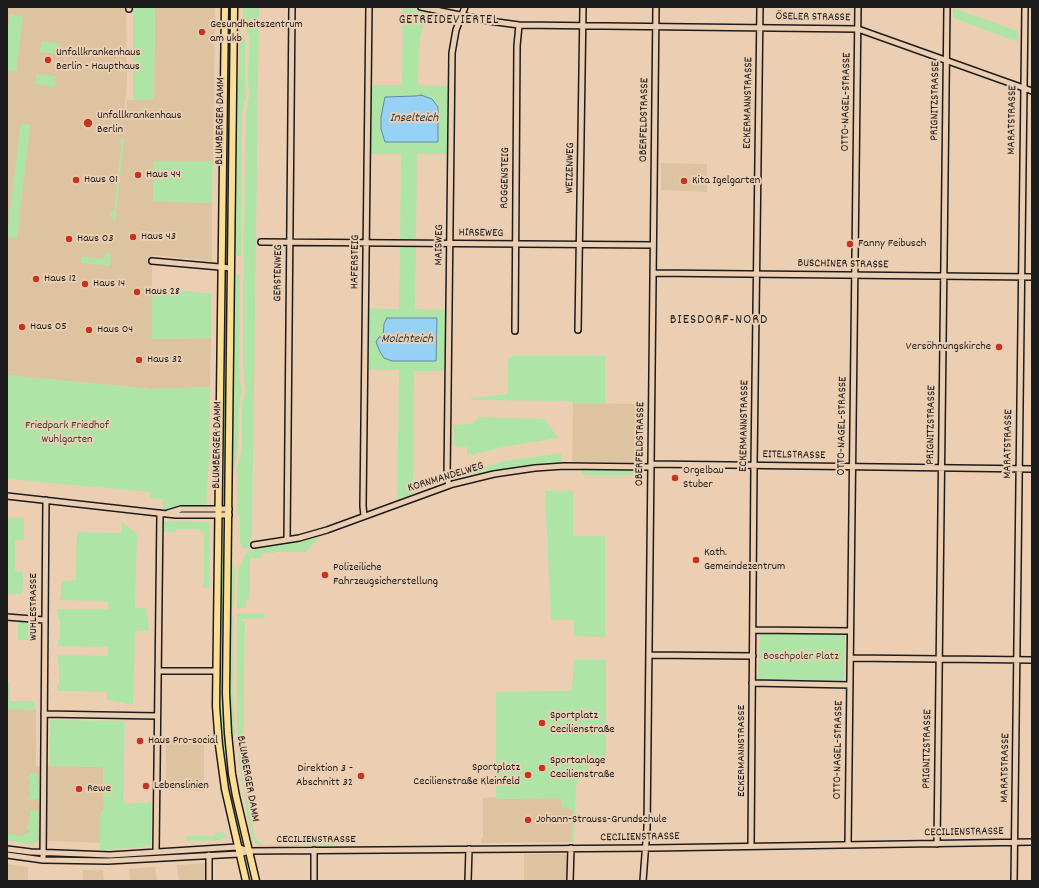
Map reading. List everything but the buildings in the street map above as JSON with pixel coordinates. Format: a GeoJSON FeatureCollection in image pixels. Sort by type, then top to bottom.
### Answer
{"type":"FeatureCollection","features":[{"type":"Feature","properties":{"kind":"main road","name":"BLUMBERGER DAMM"},"geometry":{"type":"LineString","coordinates":[[225,7],[216,706],[219,745],[225,789],[246,881]]}},
{"type":"Feature","properties":{"kind":"main road","name":"BLUMBERGER DAMM"},"geometry":{"type":"LineString","coordinates":[[234,7],[226,693],[232,774],[248,851],[256,881]]}},
{"type":"Feature","properties":{"kind":"street","name":"GERSTENWEG"},"geometry":{"type":"LineString","coordinates":[[287,540],[292,7]]}},
{"type":"Feature","properties":{"kind":"street","name":"HAFERSTEIG"},"geometry":{"type":"LineString","coordinates":[[364,516],[366,242],[370,7]]}},
{"type":"Feature","properties":{"kind":"street","name":"ÖSELER STRASSE"},"geometry":{"type":"LineString","coordinates":[[421,7],[519,25],[858,29],[1032,91]]}},
{"type":"Feature","properties":{"kind":"street","name":"MAISWEG"},"geometry":{"type":"LineString","coordinates":[[449,485],[447,478],[452,53],[454,38],[464,7]]}},
{"type":"Feature","properties":{"kind":"street","name":"WEIZENWEG"},"geometry":{"type":"LineString","coordinates":[[578,330],[583,7]]}},
{"type":"Feature","properties":{"kind":"street","name":"OBERFELDSTRASSE"},"geometry":{"type":"LineString","coordinates":[[643,881],[646,848],[649,656],[656,7]]}},
{"type":"Feature","properties":{"kind":"street","name":"ECKERMANNSTRASSE"},"geometry":{"type":"LineString","coordinates":[[751,846],[760,7]]}},
{"type":"Feature","properties":{"kind":"street","name":"OTTO-NAGEL-STRASSE"},"geometry":{"type":"LineString","coordinates":[[848,845],[858,7]]}},
{"type":"Feature","properties":{"kind":"street","name":"PRIGNITZSTRASSE"},"geometry":{"type":"LineString","coordinates":[[937,844],[947,7]]}},
{"type":"Feature","properties":{"kind":"street","name":"MARATSTRASSE"},"geometry":{"type":"LineString","coordinates":[[1014,881],[1025,7]]}},
{"type":"Feature","properties":{"kind":"street","name":"ROGGENSTEIG"},"geometry":{"type":"LineString","coordinates":[[514,330],[517,46],[519,25]]}},
{"type":"Feature","properties":{"kind":"street","name":"HIRSEWEG"},"geometry":{"type":"LineString","coordinates":[[261,242],[653,245]]}},
{"type":"Feature","properties":{"kind":"street"},"geometry":{"type":"LineString","coordinates":[[152,261],[231,268]]}},
{"type":"Feature","properties":{"kind":"street","name":"BUSCHINER STRASSE"},"geometry":{"type":"LineString","coordinates":[[653,273],[1032,277]]}},
{"type":"Feature","properties":{"kind":"street","name":"KORNMANDELWEG"},"geometry":{"type":"LineString","coordinates":[[254,545],[287,540],[327,530],[449,485],[494,474],[535,468],[564,466],[651,465]]}},
{"type":"Feature","properties":{"kind":"street","name":"EITELSTRASSE"},"geometry":{"type":"LineString","coordinates":[[651,465],[1032,469]]}},
{"type":"Feature","properties":{"kind":"street"},"geometry":{"type":"LineString","coordinates":[[7,496],[167,513],[181,509],[229,512]]}},
{"type":"Feature","properties":{"kind":"street","name":"WUHLESTRASSE"},"geometry":{"type":"LineString","coordinates":[[43,860],[46,500]]}},
{"type":"Feature","properties":{"kind":"street"},"geometry":{"type":"LineString","coordinates":[[156,852],[160,512]]}},
{"type":"Feature","properties":{"kind":"street"},"geometry":{"type":"LineString","coordinates":[[7,617],[44,620]]}},
{"type":"Feature","properties":{"kind":"street"},"geometry":{"type":"LineString","coordinates":[[753,630],[850,631]]}},
{"type":"Feature","properties":{"kind":"street"},"geometry":{"type":"LineString","coordinates":[[649,656],[752,656]]}},
{"type":"Feature","properties":{"kind":"street"},"geometry":{"type":"LineString","coordinates":[[851,658],[1032,660]]}},
{"type":"Feature","properties":{"kind":"street"},"geometry":{"type":"LineString","coordinates":[[158,671],[216,671]]}},
{"type":"Feature","properties":{"kind":"street"},"geometry":{"type":"LineString","coordinates":[[752,684],[850,685]]}},
{"type":"Feature","properties":{"kind":"street"},"geometry":{"type":"LineString","coordinates":[[44,714],[157,716]]}},
{"type":"Feature","properties":{"kind":"street","name":"CECILIENSTRASSE"},"geometry":{"type":"LineString","coordinates":[[7,855],[43,860],[108,861],[239,854],[248,851],[646,848],[1032,842]]}},
{"type":"Feature","properties":{"kind":"street","name":"CECILIENSTRASSE"},"geometry":{"type":"LineString","coordinates":[[7,849],[19,852],[110,855],[238,847],[248,851]]}},
{"type":"Feature","properties":{"kind":"street"},"geometry":{"type":"LineString","coordinates":[[570,881],[571,848]]}},
{"type":"Feature","properties":{"kind":"street"},"geometry":{"type":"LineString","coordinates":[[468,881],[469,849]]}},
{"type":"Feature","properties":{"kind":"street"},"geometry":{"type":"LineString","coordinates":[[314,850],[314,881]]}},
{"type":"Feature","properties":{"kind":"street"},"geometry":{"type":"LineString","coordinates":[[209,855],[209,881]]}},
{"type":"Feature","properties":{"kind":"shaded area"},"geometry":{"type":"Polygon","coordinates":[[[7,7],[126,7],[127,78],[124,122],[127,100],[154,99],[155,7],[215,7],[213,161],[153,161],[153,201],[212,203],[212,261],[153,255],[152,261],[152,339],[211,338],[210,387],[151,389],[7,375],[7,7]]]}},
{"type":"Feature","properties":{"kind":"shaded area","name":"Kita Igelgarten"},"geometry":{"type":"Polygon","coordinates":[[[661,163],[707,164],[707,192],[661,190],[661,163]]]}},
{"type":"Feature","properties":{"kind":"shaded area"},"geometry":{"type":"Polygon","coordinates":[[[573,403],[641,404],[641,462],[572,462],[573,403]]]}},
{"type":"Feature","properties":{"kind":"shaded area"},"geometry":{"type":"Polygon","coordinates":[[[7,709],[36,710],[36,766],[103,767],[104,809],[100,814],[100,843],[30,840],[7,835],[7,709]]]}},
{"type":"Feature","properties":{"kind":"shaded area"},"geometry":{"type":"Polygon","coordinates":[[[166,737],[204,738],[204,791],[166,790],[166,737]]]}},
{"type":"Feature","properties":{"kind":"shaded area","name":"Johann-Strauss-Grundschule"},"geometry":{"type":"Polygon","coordinates":[[[496,797],[499,799],[558,798],[573,810],[572,842],[481,843],[481,838],[483,838],[483,798],[496,797]]]}},
{"type":"Feature","properties":{"kind":"shaded area","name":"Johann-Strauss-Grundschule"},"geometry":{"type":"Polygon","coordinates":[[[524,854],[568,854],[568,881],[524,881],[524,854]]]}},
{"type":"Feature","properties":{"kind":"shaded area"},"geometry":{"type":"Polygon","coordinates":[[[207,863],[206,881],[179,881],[177,865],[207,863]]]}},
{"type":"Feature","properties":{"kind":"shaded area"},"geometry":{"type":"Polygon","coordinates":[[[7,864],[28,867],[28,881],[7,881],[7,864]]]}},
{"type":"Feature","properties":{"kind":"shaded area"},"geometry":{"type":"Polygon","coordinates":[[[155,867],[157,881],[130,881],[129,869],[155,867]]]}},
{"type":"Feature","properties":{"kind":"shaded area"},"geometry":{"type":"Polygon","coordinates":[[[83,870],[103,870],[104,881],[83,881],[83,870]]]}},
{"type":"Feature","properties":{"kind":"green space"},"geometry":{"type":"Polygon","coordinates":[[[133,7],[155,7],[154,99],[133,100],[133,7]]]}},
{"type":"Feature","properties":{"kind":"green space"},"geometry":{"type":"Polygon","coordinates":[[[227,7],[229,7],[229,38],[231,50],[228,255],[224,255],[227,7]]]}},
{"type":"Feature","properties":{"kind":"green space"},"geometry":{"type":"Polygon","coordinates":[[[243,7],[259,7],[252,539],[249,540],[250,548],[243,549],[240,541],[240,517],[237,516],[237,470],[242,447],[242,404],[246,391],[243,369],[243,285],[246,114],[249,96],[249,36],[243,24],[243,7]]]}},
{"type":"Feature","properties":{"kind":"green space"},"geometry":{"type":"Polygon","coordinates":[[[403,7],[426,12],[419,44],[418,85],[448,86],[447,154],[417,154],[416,239],[400,239],[401,154],[371,154],[372,85],[402,85],[403,7]]]}},
{"type":"Feature","properties":{"kind":"green space"},"geometry":{"type":"Polygon","coordinates":[[[953,8],[1018,31],[1018,42],[953,18],[953,8]]]}},
{"type":"Feature","properties":{"kind":"green space"},"geometry":{"type":"Polygon","coordinates":[[[10,14],[17,16],[23,15],[16,73],[14,71],[7,71],[7,37],[10,14]]]}},
{"type":"Feature","properties":{"kind":"green space"},"geometry":{"type":"Polygon","coordinates":[[[239,20],[240,31],[245,40],[246,96],[242,114],[241,256],[234,256],[236,97],[239,72],[239,20]]]}},
{"type":"Feature","properties":{"kind":"green space"},"geometry":{"type":"Polygon","coordinates":[[[41,41],[60,44],[60,47],[57,47],[59,54],[40,52],[41,41]]]}},
{"type":"Feature","properties":{"kind":"green space"},"geometry":{"type":"Polygon","coordinates":[[[37,74],[56,76],[56,79],[53,79],[53,82],[56,82],[55,87],[35,84],[37,74]]]}},
{"type":"Feature","properties":{"kind":"green space"},"geometry":{"type":"Polygon","coordinates":[[[22,124],[30,125],[17,238],[7,237],[20,128],[22,124]]]}},
{"type":"Feature","properties":{"kind":"green space"},"geometry":{"type":"Polygon","coordinates":[[[120,139],[124,140],[115,221],[112,221],[113,217],[110,216],[111,211],[114,211],[118,177],[115,176],[115,174],[118,174],[122,144],[119,142],[120,139]]]}},
{"type":"Feature","properties":{"kind":"green space"},"geometry":{"type":"Polygon","coordinates":[[[153,161],[213,161],[212,203],[153,201],[153,161]]]}},
{"type":"Feature","properties":{"kind":"green space"},"geometry":{"type":"Polygon","coordinates":[[[400,246],[416,247],[415,309],[445,310],[445,371],[414,371],[413,494],[397,500],[399,370],[368,370],[369,308],[399,309],[400,246]]]}},
{"type":"Feature","properties":{"kind":"green space"},"geometry":{"type":"Polygon","coordinates":[[[105,253],[111,254],[110,266],[81,263],[82,256],[104,259],[105,253]]]}},
{"type":"Feature","properties":{"kind":"green space"},"geometry":{"type":"Polygon","coordinates":[[[224,275],[227,334],[225,500],[221,500],[224,275]]]}},
{"type":"Feature","properties":{"kind":"green space"},"geometry":{"type":"Polygon","coordinates":[[[234,275],[240,275],[239,378],[242,391],[239,402],[238,446],[234,470],[232,470],[234,275]]]}},
{"type":"Feature","properties":{"kind":"green space"},"geometry":{"type":"Polygon","coordinates":[[[152,287],[211,294],[211,338],[152,339],[152,287]]]}},
{"type":"Feature","properties":{"kind":"green space"},"geometry":{"type":"Polygon","coordinates":[[[512,356],[605,356],[605,404],[573,403],[568,401],[471,400],[471,398],[507,394],[508,358],[512,356]]]}},
{"type":"Feature","properties":{"kind":"green space","name":"Friedpark Friedhof Wuhlgarten"},"geometry":{"type":"Polygon","coordinates":[[[7,375],[151,389],[210,387],[209,462],[206,506],[178,506],[168,510],[163,510],[163,499],[150,498],[150,492],[7,479],[7,375]]]}},
{"type":"Feature","properties":{"kind":"green space"},"geometry":{"type":"Polygon","coordinates":[[[479,417],[545,419],[558,438],[503,447],[467,456],[467,447],[454,446],[454,425],[472,424],[479,417]]]}},
{"type":"Feature","properties":{"kind":"green space"},"geometry":{"type":"Polygon","coordinates":[[[561,453],[562,462],[506,468],[466,476],[466,472],[505,461],[561,453]]]}},
{"type":"Feature","properties":{"kind":"green space"},"geometry":{"type":"Polygon","coordinates":[[[582,470],[636,471],[640,475],[582,475],[582,470]]]}},
{"type":"Feature","properties":{"kind":"green space"},"geometry":{"type":"Polygon","coordinates":[[[545,491],[573,491],[573,536],[605,536],[605,637],[574,636],[574,620],[551,620],[545,491]]]}},
{"type":"Feature","properties":{"kind":"green space"},"geometry":{"type":"Polygon","coordinates":[[[7,518],[24,518],[24,540],[15,540],[15,571],[23,572],[23,589],[21,594],[7,593],[7,518]]]}},
{"type":"Feature","properties":{"kind":"green space"},"geometry":{"type":"Polygon","coordinates":[[[162,521],[210,523],[209,588],[203,587],[204,532],[201,532],[200,529],[176,529],[176,532],[165,532],[162,531],[162,521]]]}},
{"type":"Feature","properties":{"kind":"green space"},"geometry":{"type":"Polygon","coordinates":[[[122,522],[137,534],[135,608],[146,608],[149,631],[135,631],[133,705],[107,700],[107,692],[57,691],[57,685],[59,683],[58,655],[108,656],[108,647],[58,646],[58,640],[60,638],[60,618],[58,618],[58,609],[108,609],[108,601],[59,600],[61,594],[61,581],[76,580],[77,532],[121,533],[122,522]]]}},
{"type":"Feature","properties":{"kind":"green space"},"geometry":{"type":"Polygon","coordinates":[[[221,523],[222,550],[224,557],[222,700],[228,767],[242,835],[240,835],[231,794],[227,783],[220,722],[221,523]]]}},
{"type":"Feature","properties":{"kind":"green space"},"geometry":{"type":"Polygon","coordinates":[[[231,530],[231,557],[235,569],[234,608],[230,605],[231,530]]]}},
{"type":"Feature","properties":{"kind":"green space"},"geometry":{"type":"Polygon","coordinates":[[[317,536],[318,539],[306,552],[264,552],[261,558],[250,558],[250,599],[246,600],[246,607],[237,608],[238,570],[246,553],[253,551],[255,547],[317,536]]]}},
{"type":"Feature","properties":{"kind":"green space"},"geometry":{"type":"Polygon","coordinates":[[[237,614],[265,614],[265,618],[241,619],[245,623],[243,782],[255,837],[262,845],[335,844],[333,846],[257,846],[254,842],[246,811],[237,747],[237,614]]]}},
{"type":"Feature","properties":{"kind":"green space"},"geometry":{"type":"Polygon","coordinates":[[[234,615],[233,688],[235,734],[232,744],[235,773],[231,742],[229,687],[229,618],[234,615]]]}},
{"type":"Feature","properties":{"kind":"green space"},"geometry":{"type":"Polygon","coordinates":[[[18,620],[38,622],[38,630],[35,640],[18,640],[18,620]]]}},
{"type":"Feature","properties":{"kind":"green space","name":"Boschpoler Platz"},"geometry":{"type":"Polygon","coordinates":[[[760,633],[843,634],[845,637],[844,678],[842,681],[758,679],[760,633]]]}},
{"type":"Feature","properties":{"kind":"green space","name":"Sportanlage Cecilienstraße"},"geometry":{"type":"Polygon","coordinates":[[[574,660],[606,660],[606,765],[588,765],[588,771],[576,784],[574,842],[572,842],[573,810],[562,807],[562,801],[558,798],[499,799],[496,797],[496,692],[572,691],[574,660]]]}},
{"type":"Feature","properties":{"kind":"green space"},"geometry":{"type":"Polygon","coordinates":[[[7,683],[10,683],[10,701],[34,701],[36,710],[7,709],[7,683]]]}},
{"type":"Feature","properties":{"kind":"green space"},"geometry":{"type":"Polygon","coordinates":[[[50,720],[125,721],[123,801],[125,804],[151,802],[151,845],[143,847],[100,850],[100,814],[104,809],[103,767],[50,766],[50,720]]]}},
{"type":"Feature","properties":{"kind":"green space"},"geometry":{"type":"Polygon","coordinates":[[[32,772],[38,775],[39,799],[27,800],[30,796],[30,788],[27,789],[30,786],[30,778],[27,778],[32,772]]]}},
{"type":"Feature","properties":{"kind":"green space"},"geometry":{"type":"Polygon","coordinates":[[[26,809],[39,811],[38,840],[32,845],[7,840],[7,833],[13,835],[16,832],[15,835],[23,837],[24,833],[29,833],[29,829],[26,829],[26,826],[29,825],[30,818],[27,816],[30,816],[30,810],[26,809]]]}},
{"type":"Feature","properties":{"kind":"green space"},"geometry":{"type":"Polygon","coordinates":[[[224,832],[226,838],[221,838],[221,840],[187,841],[187,836],[215,836],[215,833],[224,832]]]}},
{"type":"Feature","properties":{"kind":"water","name":"Inselteich"},"geometry":{"type":"Polygon","coordinates":[[[421,95],[432,99],[438,107],[438,142],[385,142],[381,129],[381,117],[385,97],[421,95]]]}},
{"type":"Feature","properties":{"kind":"water","name":"Molchteich"},"geometry":{"type":"Polygon","coordinates":[[[387,318],[437,318],[436,361],[392,361],[384,358],[376,342],[379,337],[383,337],[384,324],[387,318]]]}},
{"type":"Feature","properties":{"kind":"place","name":"Gesundheitszentrum am ukb"},"geometry":{"type":"Point","coordinates":[202,32]}},
{"type":"Feature","properties":{"kind":"place","name":"Unfallkrankenhaus Berlin - Haupthaus"},"geometry":{"type":"Point","coordinates":[48,60]}},
{"type":"Feature","properties":{"kind":"place","name":"Unfallkrankenhaus Berlin"},"geometry":{"type":"Point","coordinates":[88,123]}},
{"type":"Feature","properties":{"kind":"place","name":"Haus 44"},"geometry":{"type":"Point","coordinates":[138,175]}},
{"type":"Feature","properties":{"kind":"place","name":"Haus 01"},"geometry":{"type":"Point","coordinates":[76,180]}},
{"type":"Feature","properties":{"kind":"place","name":"Kita Igelgarten"},"geometry":{"type":"Point","coordinates":[684,181]}},
{"type":"Feature","properties":{"kind":"place","name":"Haus 43"},"geometry":{"type":"Point","coordinates":[133,237]}},
{"type":"Feature","properties":{"kind":"place","name":"Haus 03"},"geometry":{"type":"Point","coordinates":[69,239]}},
{"type":"Feature","properties":{"kind":"place","name":"Fanny Feibusch"},"geometry":{"type":"Point","coordinates":[850,244]}},
{"type":"Feature","properties":{"kind":"place","name":"Haus 12"},"geometry":{"type":"Point","coordinates":[36,279]}},
{"type":"Feature","properties":{"kind":"place","name":"Haus 14"},"geometry":{"type":"Point","coordinates":[85,284]}},
{"type":"Feature","properties":{"kind":"place","name":"Haus 28"},"geometry":{"type":"Point","coordinates":[137,292]}},
{"type":"Feature","properties":{"kind":"place","name":"Haus 05"},"geometry":{"type":"Point","coordinates":[22,327]}},
{"type":"Feature","properties":{"kind":"place","name":"Haus 04"},"geometry":{"type":"Point","coordinates":[89,330]}},
{"type":"Feature","properties":{"kind":"place","name":"Versöhnungskirche"},"geometry":{"type":"Point","coordinates":[999,347]}},
{"type":"Feature","properties":{"kind":"place","name":"Haus 32"},"geometry":{"type":"Point","coordinates":[139,360]}},
{"type":"Feature","properties":{"kind":"place","name":"Orgelbau Stuber"},"geometry":{"type":"Point","coordinates":[675,478]}},
{"type":"Feature","properties":{"kind":"place","name":"Kath. Gemeindezentrum"},"geometry":{"type":"Point","coordinates":[696,560]}},
{"type":"Feature","properties":{"kind":"place","name":"Polizeiliche Fahrzeugsicherstellung"},"geometry":{"type":"Point","coordinates":[325,575]}},
{"type":"Feature","properties":{"kind":"place","name":"Sportplatz Cecilienstraße"},"geometry":{"type":"Point","coordinates":[542,723]}},
{"type":"Feature","properties":{"kind":"place","name":"Haus Pro-social"},"geometry":{"type":"Point","coordinates":[140,741]}},
{"type":"Feature","properties":{"kind":"place","name":"Sportanlage Cecilienstraße"},"geometry":{"type":"Point","coordinates":[542,768]}},
{"type":"Feature","properties":{"kind":"place","name":"Sportplatz Cecilienstraße Kleinfeld"},"geometry":{"type":"Point","coordinates":[528,775]}},
{"type":"Feature","properties":{"kind":"place","name":"Direktion 3 - Abschnitt 32"},"geometry":{"type":"Point","coordinates":[361,776]}},
{"type":"Feature","properties":{"kind":"place","name":"Lebenslinien"},"geometry":{"type":"Point","coordinates":[146,786]}},
{"type":"Feature","properties":{"kind":"place","name":"Rewe"},"geometry":{"type":"Point","coordinates":[79,789]}},
{"type":"Feature","properties":{"kind":"place","name":"Johann-Strauss-Grundschule"},"geometry":{"type":"Point","coordinates":[528,820]}},
{"type":"Feature","properties":{"kind":"district","name":"GETREIDEVIERTEL"},"geometry":{"type":"Point","coordinates":[449,21]}},
{"type":"Feature","properties":{"kind":"district","name":"BIESDORF-NORD"},"geometry":{"type":"Point","coordinates":[719,321]}}]}
